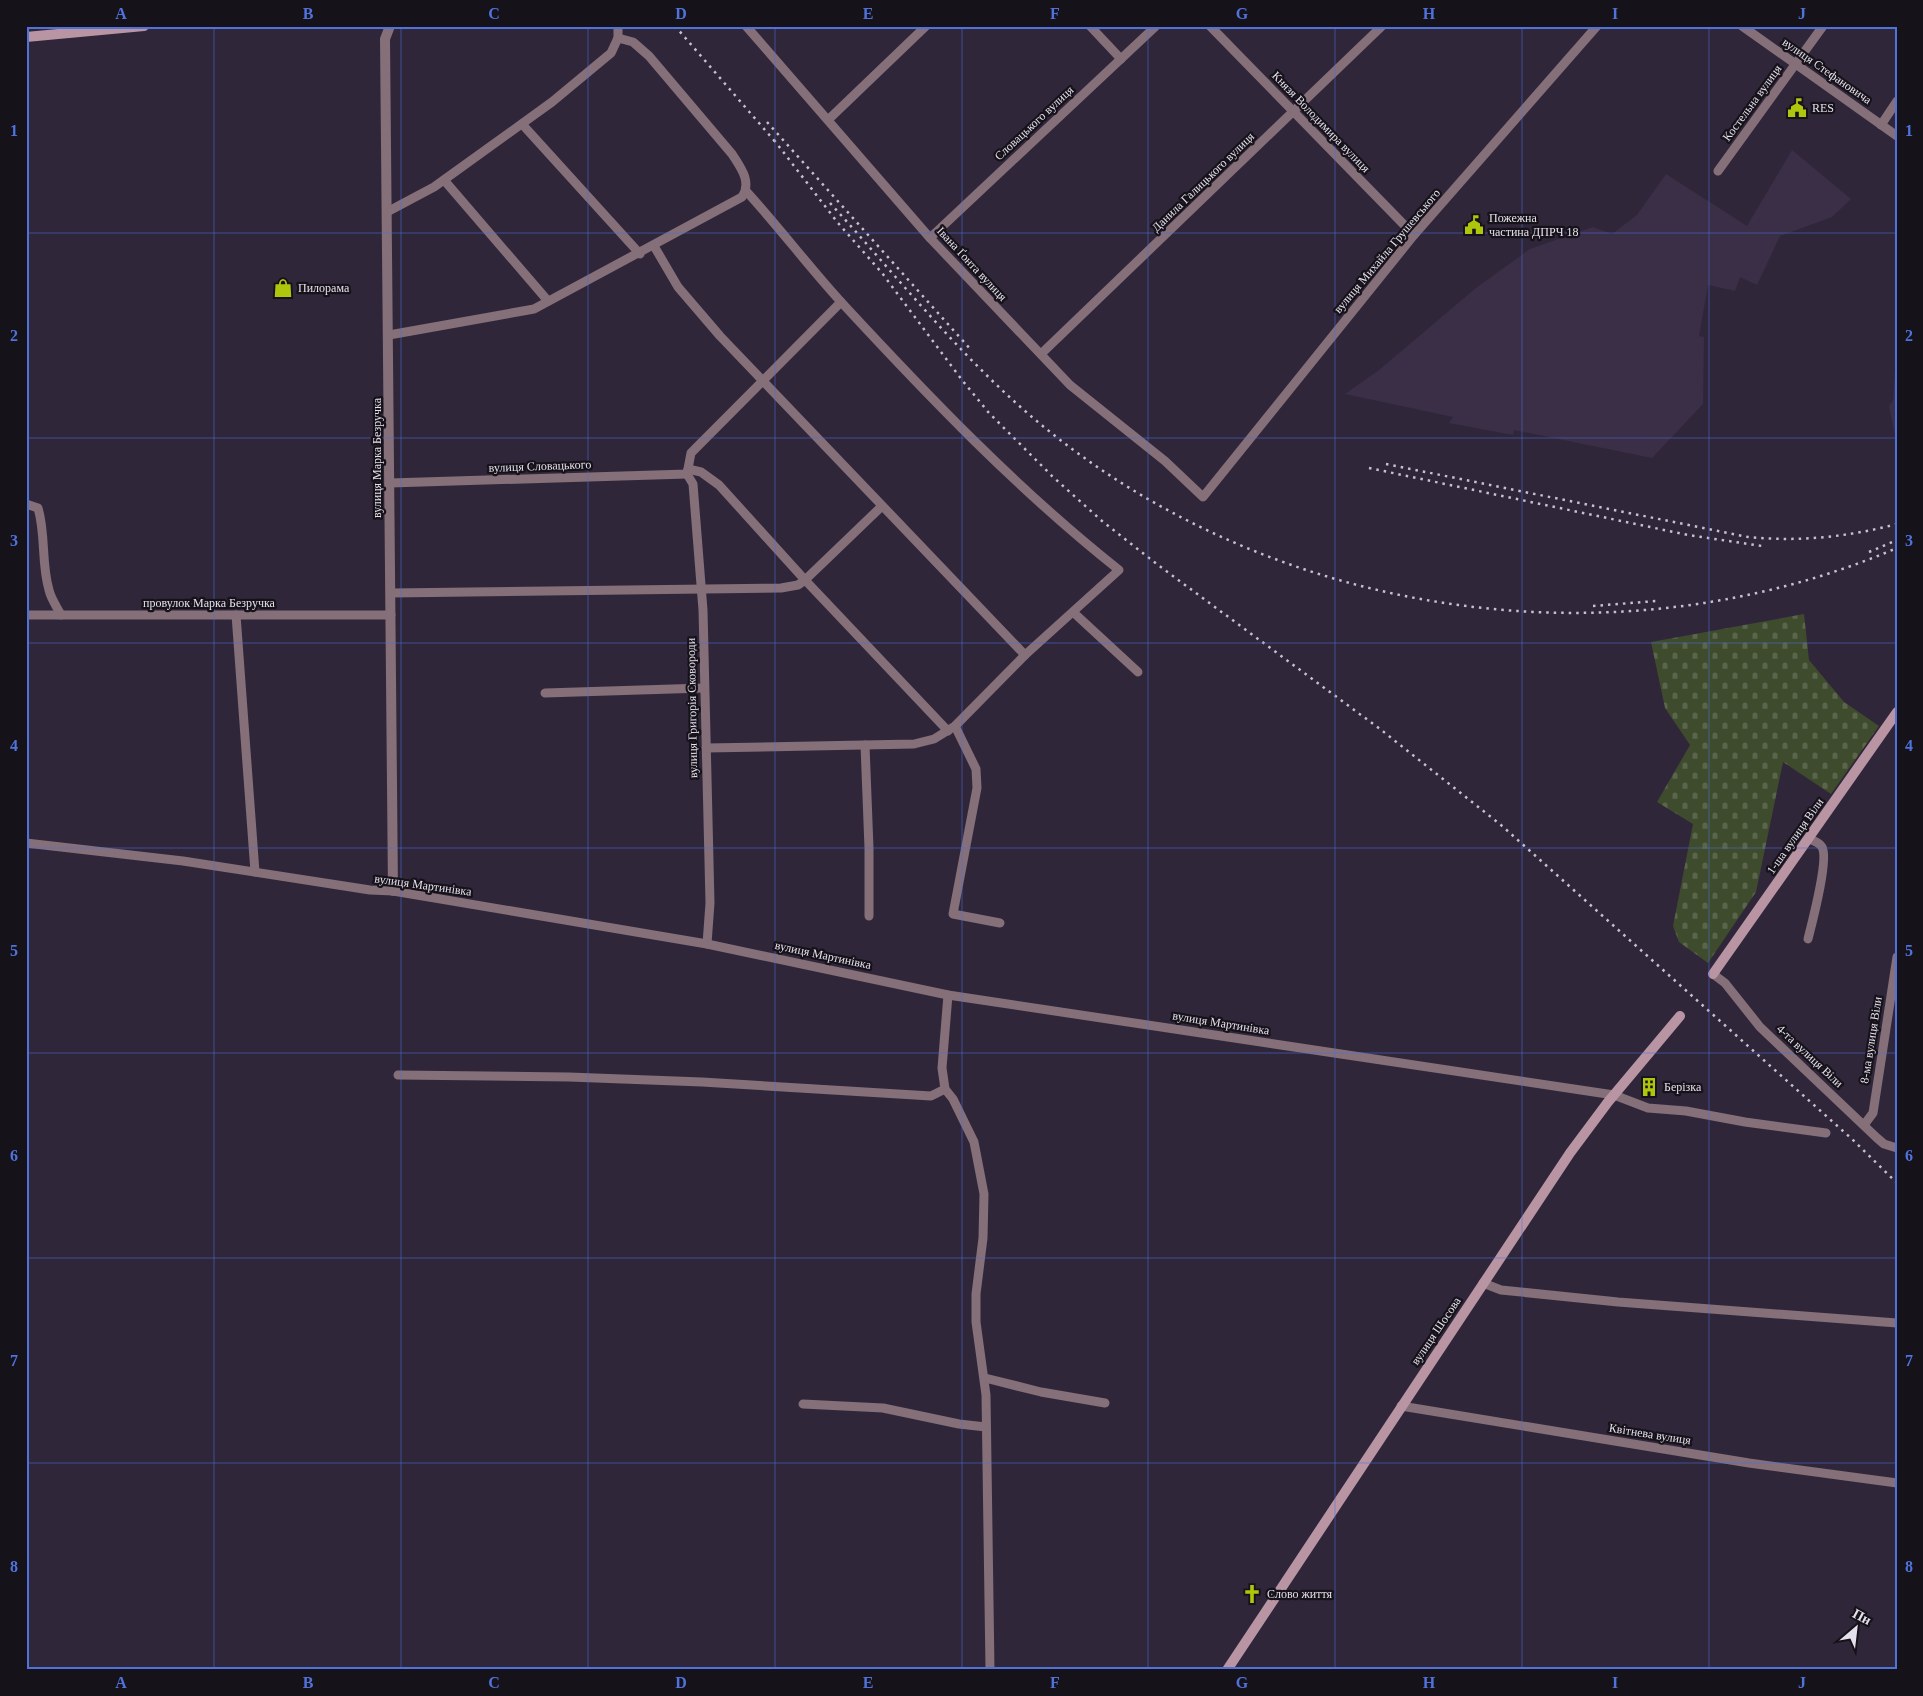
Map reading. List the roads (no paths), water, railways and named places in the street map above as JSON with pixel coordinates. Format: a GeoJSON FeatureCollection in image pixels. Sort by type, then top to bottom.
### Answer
{"type":"FeatureCollection","features":[{"type":"Feature","properties":{"kind":"main road"},"geometry":{"type":"LineString","coordinates":[[26,37],[144,26]]}},
{"type":"Feature","properties":{"kind":"main road","name":"1-ша вулиця Віли"},"geometry":{"type":"LineString","coordinates":[[1713,974],[1897,712]]}},
{"type":"Feature","properties":{"kind":"main road","name":"вулиця Шосова"},"geometry":{"type":"LineString","coordinates":[[1227,1670],[1570,1153],[1614,1095],[1680,1016]]}},
{"type":"Feature","properties":{"kind":"street","name":"вулиця Марка Безручка"},"geometry":{"type":"LineString","coordinates":[[390,26],[385,38],[393,891]]}},
{"type":"Feature","properties":{"kind":"street"},"geometry":{"type":"LineString","coordinates":[[387,212],[444,180],[552,102],[611,53],[618,38],[618,26]]}},
{"type":"Feature","properties":{"kind":"street","name":"Івана Ґонта вулиця"},"geometry":{"type":"LineString","coordinates":[[746,26],[930,238],[1070,384],[1165,461],[1203,496]]}},
{"type":"Feature","properties":{"kind":"street"},"geometry":{"type":"LineString","coordinates":[[828,120],[926,26]]}},
{"type":"Feature","properties":{"kind":"street"},"geometry":{"type":"LineString","coordinates":[[1090,26],[1121,59]]}},
{"type":"Feature","properties":{"kind":"street","name":"Словацького вулиця"},"geometry":{"type":"LineString","coordinates":[[930,238],[1156,26]]}},
{"type":"Feature","properties":{"kind":"street","name":"Князя Володимира вулиця"},"geometry":{"type":"LineString","coordinates":[[1210,26],[1414,235]]}},
{"type":"Feature","properties":{"kind":"street","name":"Данила Галицького вулиця"},"geometry":{"type":"LineString","coordinates":[[1041,354],[1382,26]]}},
{"type":"Feature","properties":{"kind":"street","name":"вулиця Стефановича"},"geometry":{"type":"LineString","coordinates":[[1742,26],[1897,136]]}},
{"type":"Feature","properties":{"kind":"street","name":"Костельна вулиця"},"geometry":{"type":"LineString","coordinates":[[1718,171],[1823,26]]}},
{"type":"Feature","properties":{"kind":"street","name":"вулиця Михайла Грушевського"},"geometry":{"type":"LineString","coordinates":[[1203,496],[1414,235],[1590,28]]}},
{"type":"Feature","properties":{"kind":"street"},"geometry":{"type":"LineString","coordinates":[[389,335],[534,308],[640,254],[737,201],[746,191],[747,183],[741,168],[716,133],[649,56],[633,42],[618,38]]}},
{"type":"Feature","properties":{"kind":"street"},"geometry":{"type":"LineString","coordinates":[[1881,125],[1897,101]]}},
{"type":"Feature","properties":{"kind":"street"},"geometry":{"type":"LineString","coordinates":[[522,124],[640,254]]}},
{"type":"Feature","properties":{"kind":"street"},"geometry":{"type":"LineString","coordinates":[[444,180],[548,301]]}},
{"type":"Feature","properties":{"kind":"street"},"geometry":{"type":"LineString","coordinates":[[706,748],[914,744],[934,739],[955,726],[1025,655],[1119,570],[1065,527],[969,438],[841,302],[746,191]]}},
{"type":"Feature","properties":{"kind":"street"},"geometry":{"type":"LineString","coordinates":[[654,246],[678,288],[762,381],[1025,655]]}},
{"type":"Feature","properties":{"kind":"street"},"geometry":{"type":"LineString","coordinates":[[841,302],[691,453],[687,472],[700,472],[719,485],[805,580],[948,732]]}},
{"type":"Feature","properties":{"kind":"street","name":"вулиця Словацького"},"geometry":{"type":"LineString","coordinates":[[390,483],[687,472]]}},
{"type":"Feature","properties":{"kind":"street","name":"вулиця Григорія Сковороди"},"geometry":{"type":"LineString","coordinates":[[687,472],[693,484],[701,588],[710,903],[707,944]]}},
{"type":"Feature","properties":{"kind":"street"},"geometry":{"type":"LineString","coordinates":[[26,504],[38,508],[43,524],[44,563],[49,591],[61,615]]}},
{"type":"Feature","properties":{"kind":"street"},"geometry":{"type":"LineString","coordinates":[[391,593],[781,588],[798,585],[882,506]]}},
{"type":"Feature","properties":{"kind":"street"},"geometry":{"type":"LineString","coordinates":[[1072,612],[1138,672]]}},
{"type":"Feature","properties":{"kind":"street","name":"провулок Марка Безручка"},"geometry":{"type":"LineString","coordinates":[[26,615],[391,615]]}},
{"type":"Feature","properties":{"kind":"street"},"geometry":{"type":"LineString","coordinates":[[236,615],[255,872]]}},
{"type":"Feature","properties":{"kind":"street"},"geometry":{"type":"LineString","coordinates":[[545,693],[704,688]]}},
{"type":"Feature","properties":{"kind":"street"},"geometry":{"type":"LineString","coordinates":[[955,726],[976,768],[977,788],[954,914],[1000,923]]}},
{"type":"Feature","properties":{"kind":"street"},"geometry":{"type":"LineString","coordinates":[[864,745],[869,848],[869,916]]}},
{"type":"Feature","properties":{"kind":"street"},"geometry":{"type":"LineString","coordinates":[[1808,940],[1824,860],[1822,847],[1818,842],[1809,839]]}},
{"type":"Feature","properties":{"kind":"street","name":"вулиця Мартинівка"},"geometry":{"type":"LineString","coordinates":[[26,843],[255,872],[370,890],[393,891],[707,944],[948,995],[1614,1095],[1648,1108],[1686,1111],[1826,1133]]}},
{"type":"Feature","properties":{"kind":"street","name":"8-ма вулиця Віли"},"geometry":{"type":"LineString","coordinates":[[1864,1125],[1873,1113],[1897,957]]}},
{"type":"Feature","properties":{"kind":"street","name":"4-та вулиця Віли"},"geometry":{"type":"LineString","coordinates":[[1713,974],[1725,983],[1760,1027],[1884,1144],[1897,1148]]}},
{"type":"Feature","properties":{"kind":"street"},"geometry":{"type":"LineString","coordinates":[[948,995],[942,1068],[945,1089],[953,1099],[974,1142],[984,1194],[983,1238],[976,1294],[976,1322],[985,1378],[990,1670]]}},
{"type":"Feature","properties":{"kind":"street"},"geometry":{"type":"LineString","coordinates":[[398,1075],[655,1080],[931,1096],[945,1089]]}},
{"type":"Feature","properties":{"kind":"street"},"geometry":{"type":"LineString","coordinates":[[1483,1283],[1501,1290],[1618,1302],[1897,1323]]}},
{"type":"Feature","properties":{"kind":"street"},"geometry":{"type":"LineString","coordinates":[[985,1378],[1041,1392],[1105,1403]]}},
{"type":"Feature","properties":{"kind":"street"},"geometry":{"type":"LineString","coordinates":[[803,1404],[884,1408],[959,1424],[986,1427]]}},
{"type":"Feature","properties":{"kind":"street","name":"Квітнева вулиця"},"geometry":{"type":"LineString","coordinates":[[1401,1406],[1749,1464],[1897,1483]]}},
{"type":"Feature","properties":{"kind":"railway"},"geometry":{"type":"LineString","coordinates":[[675,26],[778,145]]}},
{"type":"Feature","properties":{"kind":"railway"},"geometry":{"type":"LineString","coordinates":[[767,122],[972,351]]}},
{"type":"Feature","properties":{"kind":"railway"},"geometry":{"type":"LineString","coordinates":[[774,140],[838,223],[882,273],[989,413],[1052,476],[1102,521],[1158,565],[1380,729],[1501,825],[1852,1139],[1897,1183]]}},
{"type":"Feature","properties":{"kind":"railway"},"geometry":{"type":"LineString","coordinates":[[830,203],[967,356],[1027,413],[1059,439],[1151,501],[1250,549],[1355,584],[1463,606],[1573,613],[1683,606],[1792,584],[1897,548]]}},
{"type":"Feature","properties":{"kind":"railway"},"geometry":{"type":"LineString","coordinates":[[1386,464],[1748,537],[1805,539],[1842,535],[1897,524]]}},
{"type":"Feature","properties":{"kind":"railway"},"geometry":{"type":"LineString","coordinates":[[1369,468],[1688,535],[1762,546]]}},
{"type":"Feature","properties":{"kind":"railway"},"geometry":{"type":"LineString","coordinates":[[1869,552],[1897,540]]}},
{"type":"Feature","properties":{"kind":"railway"},"geometry":{"type":"LineString","coordinates":[[1593,606],[1656,601]]}},
{"type":"Feature","properties":{"kind":"place","name":"RES"},"geometry":{"type":"Point","coordinates":[1797,108]}},
{"type":"Feature","properties":{"kind":"place","name":"Пожежна частина ДПРЧ 18"},"geometry":{"type":"Point","coordinates":[1474,225]}},
{"type":"Feature","properties":{"kind":"place","name":"Пилорама"},"geometry":{"type":"Point","coordinates":[283,288]}},
{"type":"Feature","properties":{"kind":"place","name":"Берізка"},"geometry":{"type":"Point","coordinates":[1649,1087]}},
{"type":"Feature","properties":{"kind":"place","name":"Слово життя"},"geometry":{"type":"Point","coordinates":[1252,1594]}}]}
